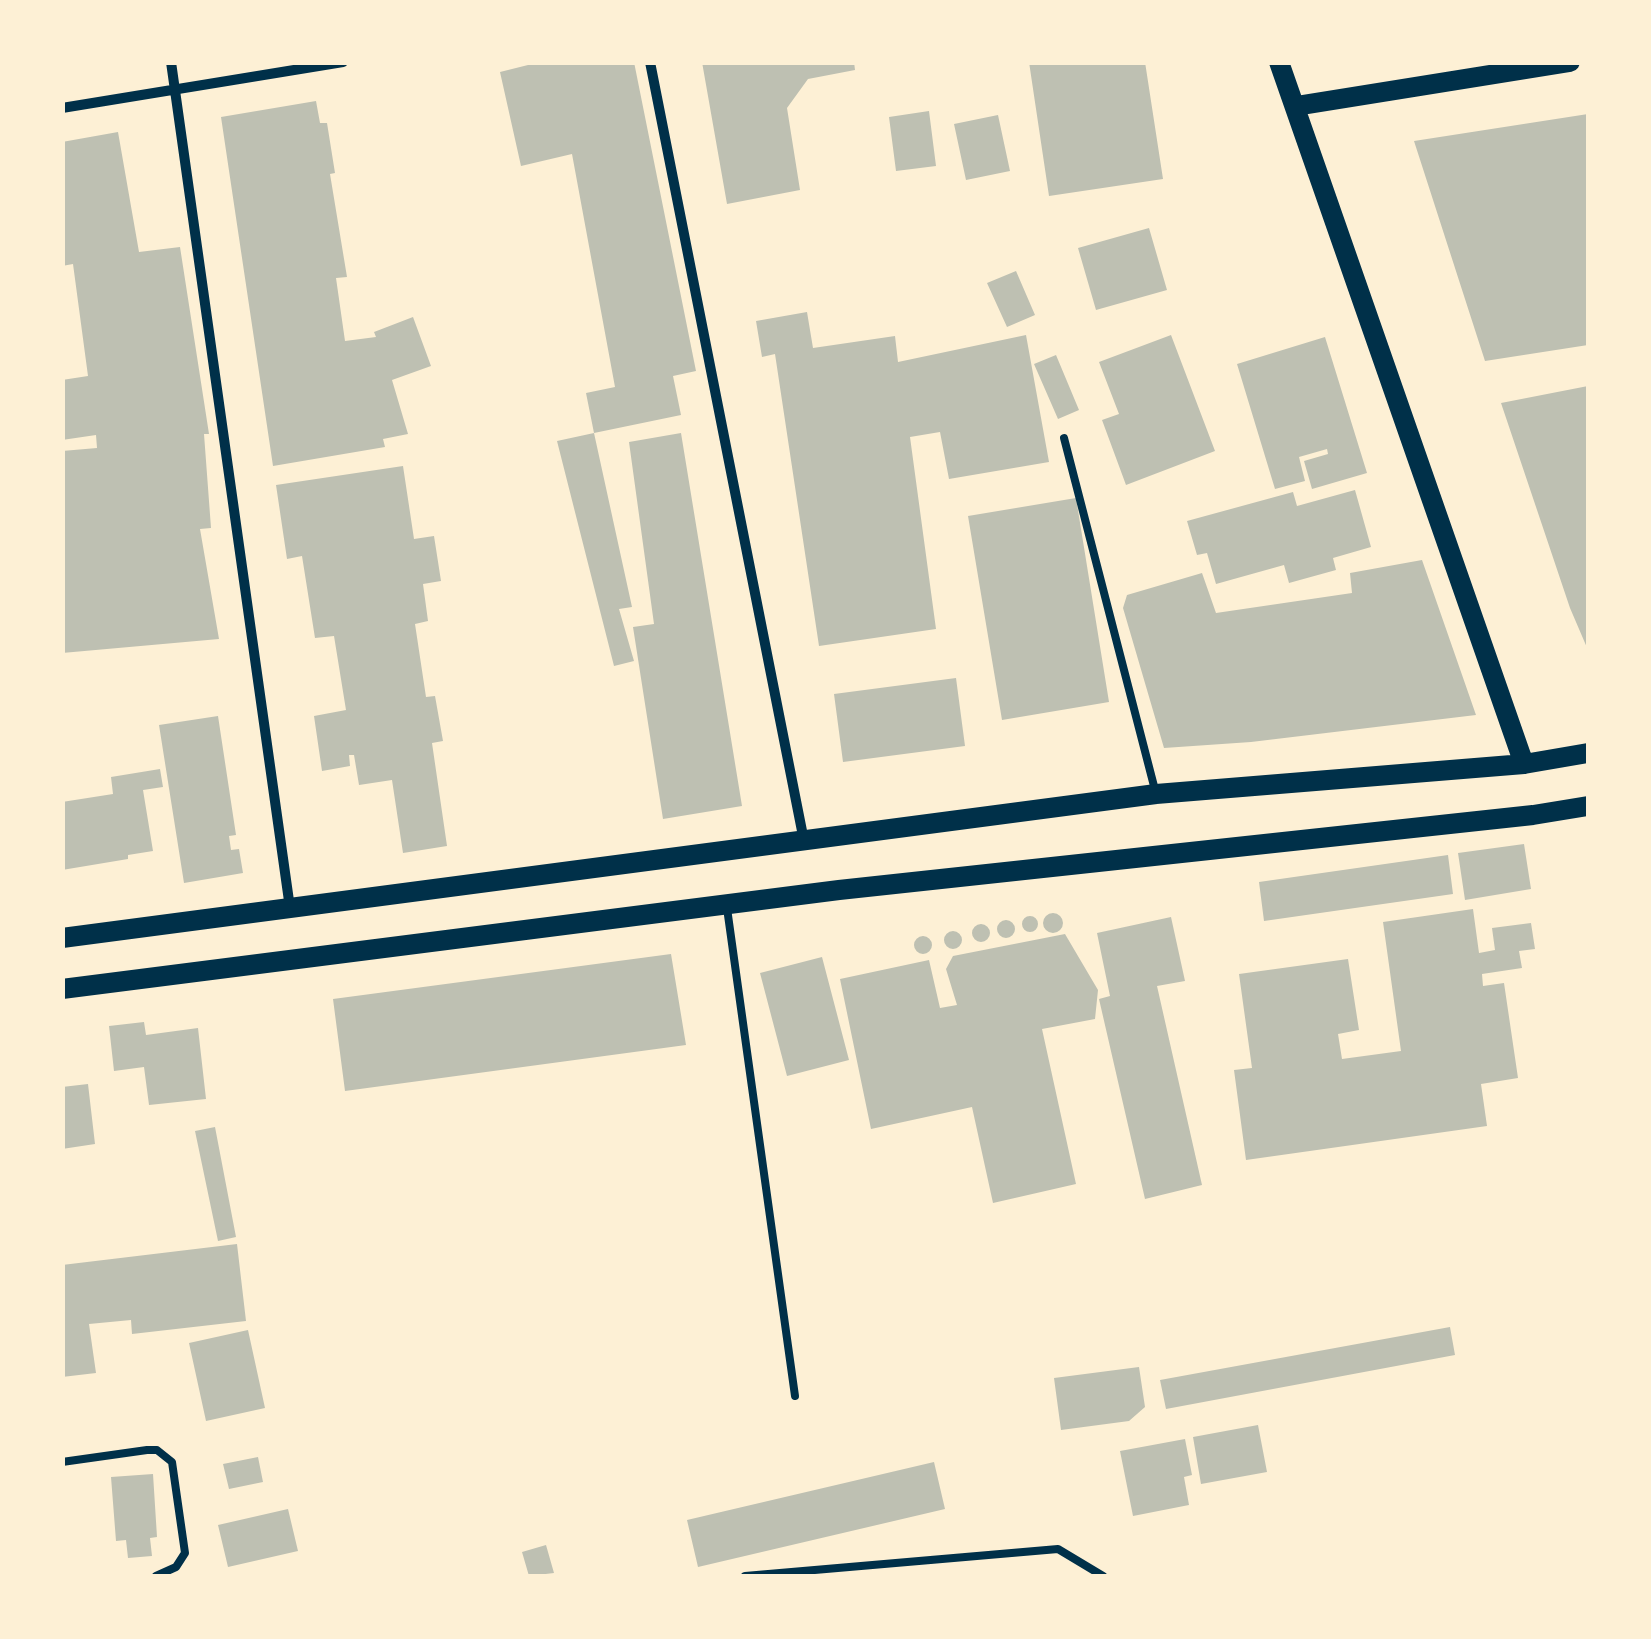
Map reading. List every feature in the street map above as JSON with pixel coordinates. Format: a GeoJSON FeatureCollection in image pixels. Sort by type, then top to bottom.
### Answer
{"type":"FeatureCollection","features":[{"type":"Feature","properties":{"kind":"main road"},"geometry":{"type":"LineString","coordinates":[[1279,62],[1524,764]]}},
{"type":"Feature","properties":{"kind":"main road"},"geometry":{"type":"LineString","coordinates":[[1296,106],[1570,62]]}},
{"type":"Feature","properties":{"kind":"main road"},"geometry":{"type":"LineString","coordinates":[[62,938],[1156,794],[1524,764],[1588,754]]}},
{"type":"Feature","properties":{"kind":"main road"},"geometry":{"type":"LineString","coordinates":[[62,989],[727,904],[1588,806]]}},
{"type":"Feature","properties":{"kind":"street"},"geometry":{"type":"LineString","coordinates":[[170,62],[290,908]]}},
{"type":"Feature","properties":{"kind":"street"},"geometry":{"type":"LineString","coordinates":[[62,108],[343,62]]}},
{"type":"Feature","properties":{"kind":"street"},"geometry":{"type":"LineString","coordinates":[[650,62],[804,841]]}},
{"type":"Feature","properties":{"kind":"lane"},"geometry":{"type":"LineString","coordinates":[[1064,438],[1156,794]]}},
{"type":"Feature","properties":{"kind":"lane"},"geometry":{"type":"LineString","coordinates":[[727,904],[795,1396]]}},
{"type":"Feature","properties":{"kind":"lane"},"geometry":{"type":"LineString","coordinates":[[62,1462],[157,1450],[172,1462],[185,1552],[176,1567],[156,1576]]}},
{"type":"Feature","properties":{"kind":"lane"},"geometry":{"type":"LineString","coordinates":[[745,1576],[1058,1548],[1103,1576]]}},
{"type":"Feature","properties":{"kind":"building"},"geometry":{"type":"Polygon","coordinates":[[[540,62],[634,62],[696,371],[673,376],[681,415],[594,433],[586,393],[615,387],[572,154],[521,166],[500,72],[540,62]]]}},
{"type":"Feature","properties":{"kind":"building"},"geometry":{"type":"Polygon","coordinates":[[[702,62],[854,62],[855,70],[808,79],[787,108],[800,190],[727,204],[702,62]]]}},
{"type":"Feature","properties":{"kind":"building"},"geometry":{"type":"Polygon","coordinates":[[[1029,62],[1145,62],[1163,179],[1049,196],[1029,62]]]}},
{"type":"Feature","properties":{"kind":"building"},"geometry":{"type":"Polygon","coordinates":[[[316,101],[320,123],[327,123],[335,173],[330,174],[347,277],[336,278],[345,341],[376,337],[374,332],[413,317],[431,366],[392,380],[408,434],[383,439],[385,447],[273,466],[221,117],[316,101]]]}},
{"type":"Feature","properties":{"kind":"building"},"geometry":{"type":"Polygon","coordinates":[[[929,111],[936,166],[896,171],[889,117],[929,111]]]}},
{"type":"Feature","properties":{"kind":"building"},"geometry":{"type":"Polygon","coordinates":[[[1588,114],[1588,345],[1485,361],[1414,141],[1588,114]]]}},
{"type":"Feature","properties":{"kind":"building"},"geometry":{"type":"Polygon","coordinates":[[[998,115],[1010,171],[966,180],[954,124],[998,115]]]}},
{"type":"Feature","properties":{"kind":"building"},"geometry":{"type":"Polygon","coordinates":[[[118,132],[139,252],[180,247],[209,434],[204,434],[211,528],[200,529],[219,639],[62,653],[62,451],[97,448],[96,435],[62,440],[62,380],[88,376],[73,264],[62,266],[62,142],[118,132]]]}},
{"type":"Feature","properties":{"kind":"building"},"geometry":{"type":"Polygon","coordinates":[[[1149,228],[1167,290],[1096,310],[1078,248],[1149,228]]]}},
{"type":"Feature","properties":{"kind":"building"},"geometry":{"type":"Polygon","coordinates":[[[1016,271],[1035,315],[1007,327],[987,283],[1016,271]]]}},
{"type":"Feature","properties":{"kind":"building"},"geometry":{"type":"Polygon","coordinates":[[[807,312],[813,348],[895,336],[898,362],[1026,335],[1049,462],[949,479],[940,432],[910,437],[936,629],[819,646],[775,354],[762,357],[756,321],[807,312]]]}},
{"type":"Feature","properties":{"kind":"building"},"geometry":{"type":"Polygon","coordinates":[[[1171,335],[1215,451],[1126,485],[1102,420],[1119,414],[1099,362],[1171,335]]]}},
{"type":"Feature","properties":{"kind":"building"},"geometry":{"type":"Polygon","coordinates":[[[1325,337],[1367,473],[1312,489],[1304,461],[1328,454],[1327,449],[1299,457],[1305,481],[1275,489],[1237,364],[1325,337]]]}},
{"type":"Feature","properties":{"kind":"building"},"geometry":{"type":"Polygon","coordinates":[[[1056,355],[1079,410],[1058,419],[1034,364],[1056,355]]]}},
{"type":"Feature","properties":{"kind":"building"},"geometry":{"type":"Polygon","coordinates":[[[1588,386],[1588,650],[1570,608],[1501,403],[1588,386]]]}},
{"type":"Feature","properties":{"kind":"building"},"geometry":{"type":"Polygon","coordinates":[[[594,433],[632,607],[619,609],[634,661],[614,666],[557,441],[594,433]]]}},
{"type":"Feature","properties":{"kind":"building"},"geometry":{"type":"Polygon","coordinates":[[[681,433],[742,806],[663,819],[633,627],[654,624],[629,442],[681,433]]]}},
{"type":"Feature","properties":{"kind":"building"},"geometry":{"type":"Polygon","coordinates":[[[403,466],[414,539],[434,536],[441,581],[423,584],[428,621],[415,624],[426,697],[435,696],[443,741],[432,743],[447,846],[403,853],[392,780],[359,785],[354,755],[349,755],[350,766],[322,771],[314,716],[346,710],[334,636],[315,638],[302,556],[287,559],[276,485],[403,466]]]}},
{"type":"Feature","properties":{"kind":"building"},"geometry":{"type":"Polygon","coordinates":[[[1355,490],[1371,547],[1333,558],[1336,570],[1289,583],[1284,565],[1216,584],[1207,553],[1197,555],[1187,521],[1293,492],[1297,506],[1355,490]]]}},
{"type":"Feature","properties":{"kind":"building"},"geometry":{"type":"Polygon","coordinates":[[[1076,498],[1109,702],[1002,720],[968,516],[1076,498]]]}},
{"type":"Feature","properties":{"kind":"building"},"geometry":{"type":"Polygon","coordinates":[[[1422,560],[1476,715],[1251,742],[1164,748],[1123,608],[1127,595],[1202,573],[1216,613],[1352,593],[1350,573],[1422,560]]]}},
{"type":"Feature","properties":{"kind":"building"},"geometry":{"type":"Polygon","coordinates":[[[956,678],[965,746],[843,762],[834,694],[956,678]]]}},
{"type":"Feature","properties":{"kind":"building"},"geometry":{"type":"Polygon","coordinates":[[[218,716],[236,835],[229,836],[231,850],[239,849],[243,873],[184,883],[159,725],[218,716]]]}},
{"type":"Feature","properties":{"kind":"building"},"geometry":{"type":"Polygon","coordinates":[[[160,769],[163,787],[143,790],[153,851],[62,870],[62,802],[113,794],[111,777],[160,769]]]}},
{"type":"Feature","properties":{"kind":"building"},"geometry":{"type":"Polygon","coordinates":[[[1524,844],[1531,889],[1465,900],[1458,853],[1524,844]]]}},
{"type":"Feature","properties":{"kind":"building"},"geometry":{"type":"Polygon","coordinates":[[[1448,855],[1453,894],[1264,921],[1259,882],[1448,855]]]}},
{"type":"Feature","properties":{"kind":"building"},"geometry":{"type":"Polygon","coordinates":[[[1473,909],[1479,953],[1495,950],[1492,928],[1531,923],[1535,949],[1519,951],[1522,968],[1482,974],[1483,986],[1504,983],[1518,1078],[1481,1084],[1487,1126],[1246,1160],[1234,1070],[1252,1068],[1239,974],[1348,959],[1359,1030],[1338,1034],[1342,1059],[1401,1051],[1383,922],[1473,909]]]}},
{"type":"Feature","properties":{"kind":"building"},"geometry":{"type":"Polygon","coordinates":[[[1053,913],[1063,923],[1053,933],[1043,923],[1053,913]]]}},
{"type":"Feature","properties":{"kind":"building"},"geometry":{"type":"Polygon","coordinates":[[[1030,916],[1038,924],[1030,932],[1022,924],[1030,916]]]}},
{"type":"Feature","properties":{"kind":"building"},"geometry":{"type":"Polygon","coordinates":[[[1171,917],[1185,981],[1157,986],[1202,1185],[1145,1199],[1099,999],[1110,996],[1097,933],[1171,917]]]}},
{"type":"Feature","properties":{"kind":"building"},"geometry":{"type":"Polygon","coordinates":[[[1006,920],[1013,922],[1013,936],[1006,938],[999,936],[997,929],[999,922],[1006,920]]]}},
{"type":"Feature","properties":{"kind":"building"},"geometry":{"type":"Polygon","coordinates":[[[981,924],[988,926],[988,940],[981,942],[974,940],[972,933],[974,926],[981,924]]]}},
{"type":"Feature","properties":{"kind":"building"},"geometry":{"type":"Polygon","coordinates":[[[953,931],[962,940],[953,949],[944,940],[953,931]]]}},
{"type":"Feature","properties":{"kind":"building"},"geometry":{"type":"Polygon","coordinates":[[[1065,934],[1098,990],[1095,1019],[1042,1029],[1076,1184],[993,1203],[972,1107],[871,1129],[840,979],[929,960],[940,1008],[957,1005],[946,969],[953,956],[1065,934]]]}},
{"type":"Feature","properties":{"kind":"building"},"geometry":{"type":"Polygon","coordinates":[[[923,936],[930,938],[930,952],[923,954],[916,952],[914,945],[916,938],[923,936]]]}},
{"type":"Feature","properties":{"kind":"building"},"geometry":{"type":"Polygon","coordinates":[[[671,954],[686,1045],[345,1091],[333,999],[671,954]]]}},
{"type":"Feature","properties":{"kind":"building"},"geometry":{"type":"Polygon","coordinates":[[[822,957],[849,1060],[787,1076],[760,973],[822,957]]]}},
{"type":"Feature","properties":{"kind":"building"},"geometry":{"type":"Polygon","coordinates":[[[144,1022],[146,1035],[198,1028],[206,1099],[149,1105],[144,1067],[114,1071],[109,1026],[144,1022]]]}},
{"type":"Feature","properties":{"kind":"building"},"geometry":{"type":"Polygon","coordinates":[[[88,1084],[95,1144],[62,1149],[62,1087],[88,1084]]]}},
{"type":"Feature","properties":{"kind":"building"},"geometry":{"type":"Polygon","coordinates":[[[215,1127],[236,1237],[218,1241],[195,1131],[215,1127]]]}},
{"type":"Feature","properties":{"kind":"building"},"geometry":{"type":"Polygon","coordinates":[[[237,1244],[246,1321],[132,1334],[131,1320],[89,1324],[96,1373],[62,1377],[62,1265],[237,1244]]]}},
{"type":"Feature","properties":{"kind":"building"},"geometry":{"type":"Polygon","coordinates":[[[1450,1327],[1455,1355],[1166,1409],[1160,1380],[1450,1327]]]}},
{"type":"Feature","properties":{"kind":"building"},"geometry":{"type":"Polygon","coordinates":[[[248,1330],[265,1408],[206,1421],[189,1343],[248,1330]]]}},
{"type":"Feature","properties":{"kind":"building"},"geometry":{"type":"Polygon","coordinates":[[[1139,1367],[1145,1407],[1129,1421],[1061,1430],[1054,1378],[1139,1367]]]}},
{"type":"Feature","properties":{"kind":"building"},"geometry":{"type":"Polygon","coordinates":[[[1258,1425],[1267,1472],[1201,1484],[1193,1437],[1258,1425]]]}},
{"type":"Feature","properties":{"kind":"building"},"geometry":{"type":"Polygon","coordinates":[[[1185,1439],[1192,1475],[1184,1477],[1189,1505],[1133,1516],[1120,1451],[1185,1439]]]}},
{"type":"Feature","properties":{"kind":"building"},"geometry":{"type":"Polygon","coordinates":[[[258,1457],[263,1482],[229,1489],[223,1464],[258,1457]]]}},
{"type":"Feature","properties":{"kind":"building"},"geometry":{"type":"Polygon","coordinates":[[[934,1462],[945,1509],[698,1567],[687,1520],[934,1462]]]}},
{"type":"Feature","properties":{"kind":"building"},"geometry":{"type":"Polygon","coordinates":[[[153,1474],[157,1537],[150,1538],[152,1556],[128,1558],[126,1540],[116,1541],[111,1477],[153,1474]]]}},
{"type":"Feature","properties":{"kind":"building"},"geometry":{"type":"Polygon","coordinates":[[[288,1509],[298,1551],[228,1567],[218,1525],[288,1509]]]}},
{"type":"Feature","properties":{"kind":"building"},"geometry":{"type":"Polygon","coordinates":[[[546,1545],[554,1573],[529,1576],[522,1552],[546,1545]]]}}]}
